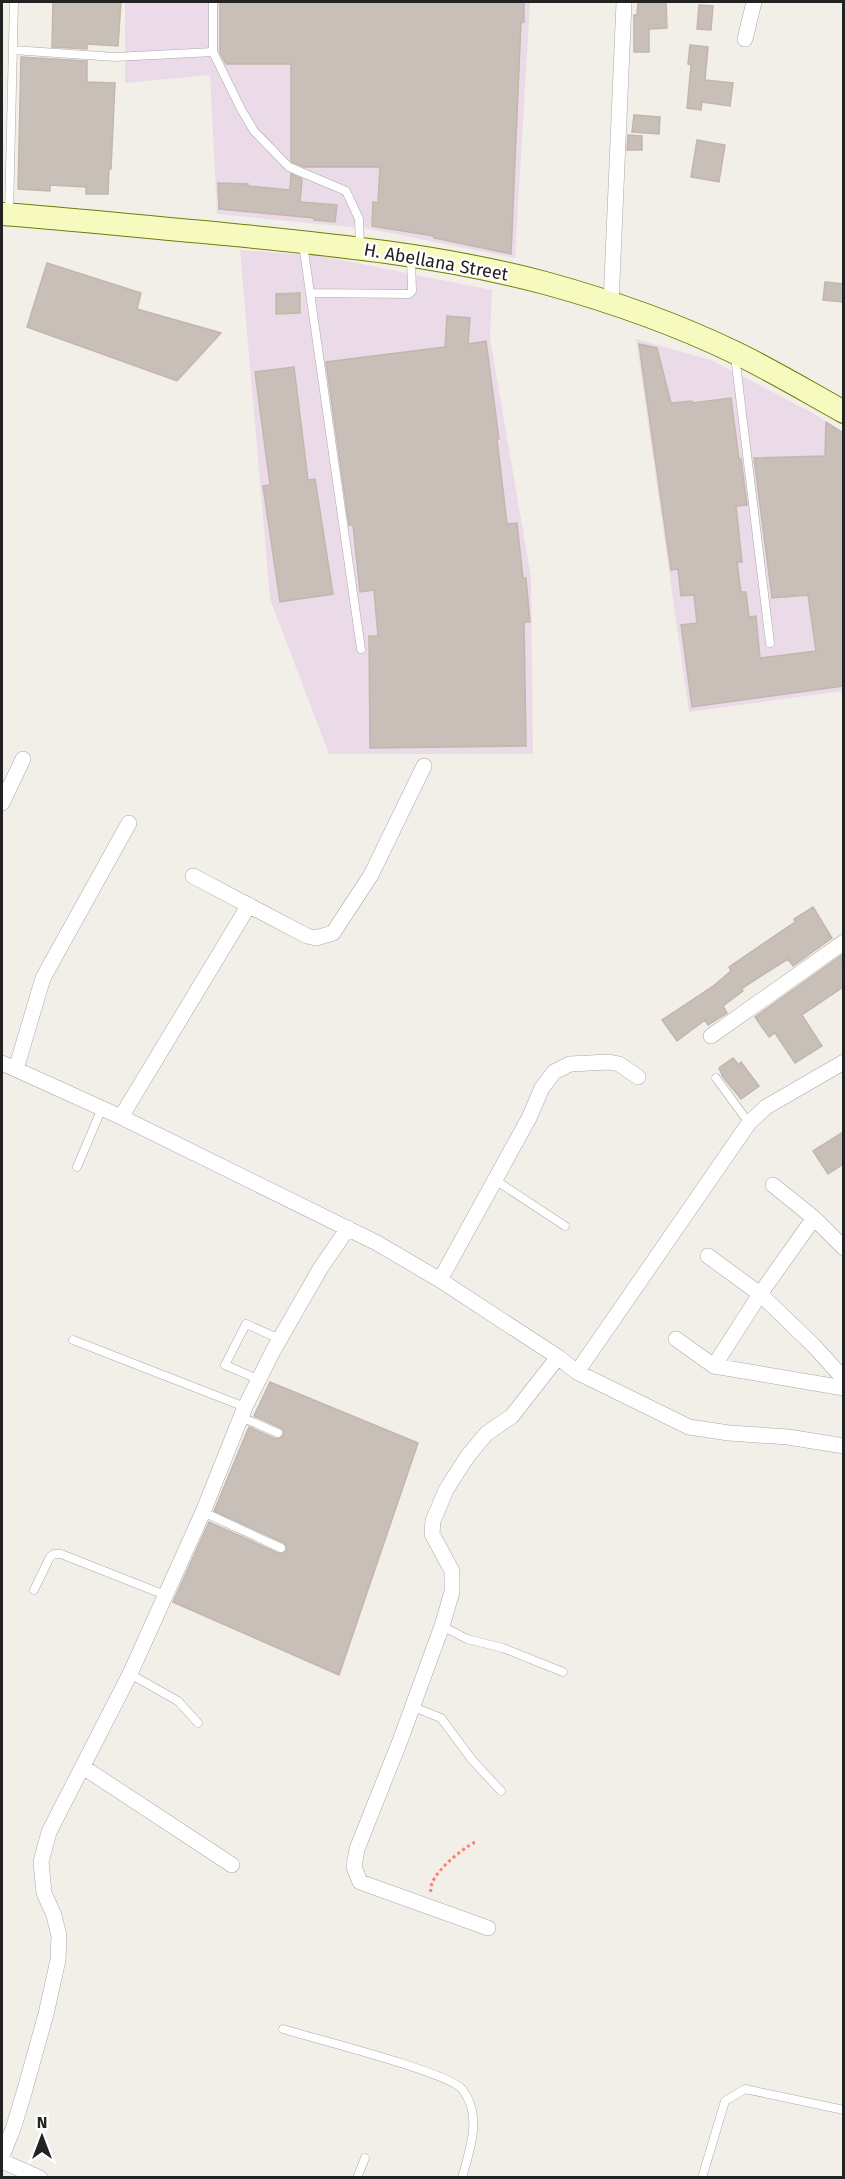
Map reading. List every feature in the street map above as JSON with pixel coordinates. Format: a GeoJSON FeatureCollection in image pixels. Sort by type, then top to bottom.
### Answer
{"type":"FeatureCollection","features":[{"type":"Feature","properties":{"kind":"main road","name":"H. Abellana Street"},"geometry":{"type":"LineString","coordinates":[[5,214],[360,247],[478,267],[546,283],[610,304],[735,352],[843,412]]}},
{"type":"Feature","properties":{"kind":"street"},"geometry":{"type":"LineString","coordinates":[[610,304],[624,2]]}},
{"type":"Feature","properties":{"kind":"street"},"geometry":{"type":"LineString","coordinates":[[745,39],[754,2]]}},
{"type":"Feature","properties":{"kind":"street"},"geometry":{"type":"LineString","coordinates":[[2,802],[23,759]]}},
{"type":"Feature","properties":{"kind":"street"},"geometry":{"type":"LineString","coordinates":[[193,876],[307,936],[316,938],[333,933],[371,875],[424,766]]}},
{"type":"Feature","properties":{"kind":"street"},"geometry":{"type":"LineString","coordinates":[[129,823],[43,978],[9,1066],[121,1117],[348,1228],[440,1280],[558,1357],[577,1372],[689,1427],[729,1433],[788,1437],[843,1446]]}},
{"type":"Feature","properties":{"kind":"street"},"geometry":{"type":"LineString","coordinates":[[121,1117],[249,905]]}},
{"type":"Feature","properties":{"kind":"street"},"geometry":{"type":"LineString","coordinates":[[711,1036],[843,942]]}},
{"type":"Feature","properties":{"kind":"street"},"geometry":{"type":"LineString","coordinates":[[440,1280],[530,1118],[542,1088],[554,1072],[570,1064],[609,1062],[619,1064],[638,1077]]}},
{"type":"Feature","properties":{"kind":"street"},"geometry":{"type":"LineString","coordinates":[[577,1372],[749,1124],[766,1107],[843,1062]]}},
{"type":"Feature","properties":{"kind":"street"},"geometry":{"type":"LineString","coordinates":[[773,1185],[814,1218],[843,1248]]}},
{"type":"Feature","properties":{"kind":"street"},"geometry":{"type":"LineString","coordinates":[[714,1366],[760,1294],[814,1218]]}},
{"type":"Feature","properties":{"kind":"street"},"geometry":{"type":"LineString","coordinates":[[2,2156],[24,2093],[58,1960],[59,1936],[54,1915],[44,1893],[41,1862],[49,1832],[130,1674],[203,1512],[243,1412],[280,1339],[320,1269],[348,1228]]}},
{"type":"Feature","properties":{"kind":"street"},"geometry":{"type":"LineString","coordinates":[[708,1256],[760,1294],[814,1346],[843,1379]]}},
{"type":"Feature","properties":{"kind":"street"},"geometry":{"type":"LineString","coordinates":[[676,1339],[714,1366],[843,1388]]}},
{"type":"Feature","properties":{"kind":"street"},"geometry":{"type":"LineString","coordinates":[[488,1928],[360,1881],[354,1867],[357,1849],[400,1741],[452,1592],[452,1571],[432,1534],[433,1521],[446,1490],[473,1450],[486,1434],[512,1416],[558,1357]]}},
{"type":"Feature","properties":{"kind":"street"},"geometry":{"type":"LineString","coordinates":[[83,1767],[232,1865]]}},
{"type":"Feature","properties":{"kind":"street"},"geometry":{"type":"LineString","coordinates":[[2,2161],[40,2178]]}},
{"type":"Feature","properties":{"kind":"lane"},"geometry":{"type":"LineString","coordinates":[[5,214],[13,87],[14,2]]}},
{"type":"Feature","properties":{"kind":"lane"},"geometry":{"type":"LineString","coordinates":[[213,2],[213,52],[254,131],[289,167],[346,191],[359,219],[360,247]]}},
{"type":"Feature","properties":{"kind":"lane"},"geometry":{"type":"LineString","coordinates":[[13,50],[115,57],[213,52]]}},
{"type":"Feature","properties":{"kind":"lane"},"geometry":{"type":"LineString","coordinates":[[303,242],[361,649]]}},
{"type":"Feature","properties":{"kind":"lane"},"geometry":{"type":"LineString","coordinates":[[310,293],[408,294],[412,291],[410,255]]}},
{"type":"Feature","properties":{"kind":"lane"},"geometry":{"type":"LineString","coordinates":[[735,352],[770,643]]}},
{"type":"Feature","properties":{"kind":"lane"},"geometry":{"type":"LineString","coordinates":[[716,1078],[749,1124]]}},
{"type":"Feature","properties":{"kind":"lane"},"geometry":{"type":"LineString","coordinates":[[77,1167],[102,1108]]}},
{"type":"Feature","properties":{"kind":"lane"},"geometry":{"type":"LineString","coordinates":[[495,1179],[565,1226]]}},
{"type":"Feature","properties":{"kind":"lane"},"geometry":{"type":"LineString","coordinates":[[260,1380],[225,1365],[246,1324],[280,1339]]}},
{"type":"Feature","properties":{"kind":"lane"},"geometry":{"type":"LineString","coordinates":[[73,1340],[243,1412],[278,1432]]}},
{"type":"Feature","properties":{"kind":"lane"},"geometry":{"type":"LineString","coordinates":[[203,1512],[281,1548]]}},
{"type":"Feature","properties":{"kind":"lane"},"geometry":{"type":"LineString","coordinates":[[34,1590],[50,1557],[54,1554],[61,1554],[165,1594]]}},
{"type":"Feature","properties":{"kind":"lane"},"geometry":{"type":"LineString","coordinates":[[442,1626],[467,1639],[503,1648],[563,1672]]}},
{"type":"Feature","properties":{"kind":"lane"},"geometry":{"type":"LineString","coordinates":[[130,1674],[178,1701],[198,1723]]}},
{"type":"Feature","properties":{"kind":"lane"},"geometry":{"type":"LineString","coordinates":[[411,1706],[441,1718],[473,1761],[501,1791]]}},
{"type":"Feature","properties":{"kind":"lane"},"geometry":{"type":"LineString","coordinates":[[283,2030],[432,2073],[461,2088],[472,2110],[474,2134],[462,2178]]}},
{"type":"Feature","properties":{"kind":"lane"},"geometry":{"type":"LineString","coordinates":[[702,2178],[725,2101],[735,2094],[745,2090],[843,2110]]}},
{"type":"Feature","properties":{"kind":"lane"},"geometry":{"type":"LineString","coordinates":[[357,2178],[365,2158]]}},
{"type":"Feature","properties":{"kind":"path"},"geometry":{"type":"LineString","coordinates":[[434,1908],[430,1887],[433,1878],[463,1848],[475,1842]]}},
{"type":"Feature","properties":{"kind":"shaded area"},"geometry":{"type":"Polygon","coordinates":[[[125,2],[530,2],[515,258],[370,229],[217,214],[210,75],[125,83],[125,2]]]}},
{"type":"Feature","properties":{"kind":"shaded area"},"geometry":{"type":"Polygon","coordinates":[[[240,250],[321,256],[492,290],[490,338],[531,577],[533,754],[329,754],[270,599],[240,250]]]}},
{"type":"Feature","properties":{"kind":"shaded area"},"geometry":{"type":"Polygon","coordinates":[[[636,339],[711,360],[811,412],[843,432],[843,691],[689,712],[636,339]]]}},
{"type":"Feature","properties":{"kind":"building"},"geometry":{"type":"Polygon","coordinates":[[[53,2],[121,2],[118,46],[87,44],[87,49],[52,47],[53,2]]]}},
{"type":"Feature","properties":{"kind":"building"},"geometry":{"type":"Polygon","coordinates":[[[220,2],[524,2],[524,22],[521,22],[511,254],[434,238],[434,236],[372,226],[373,202],[378,203],[380,167],[304,167],[292,162],[291,64],[226,64],[220,53],[220,2]]]}},
{"type":"Feature","properties":{"kind":"building"},"geometry":{"type":"Polygon","coordinates":[[[638,2],[666,2],[667,28],[649,29],[649,52],[634,52],[634,15],[637,15],[638,2]]]}},
{"type":"Feature","properties":{"kind":"building"},"geometry":{"type":"Polygon","coordinates":[[[699,5],[713,6],[711,30],[697,29],[699,5]]]}},
{"type":"Feature","properties":{"kind":"building"},"geometry":{"type":"Polygon","coordinates":[[[690,45],[708,47],[705,80],[733,83],[730,106],[702,102],[701,110],[687,108],[691,65],[688,64],[690,45]]]}},
{"type":"Feature","properties":{"kind":"building"},"geometry":{"type":"Polygon","coordinates":[[[21,57],[87,61],[87,82],[115,83],[108,194],[86,194],[86,187],[50,185],[50,191],[18,189],[21,57]]]}},
{"type":"Feature","properties":{"kind":"building"},"geometry":{"type":"Polygon","coordinates":[[[634,115],[660,117],[659,134],[632,132],[634,115]]]}},
{"type":"Feature","properties":{"kind":"building"},"geometry":{"type":"Polygon","coordinates":[[[628,135],[642,136],[642,150],[627,150],[628,135]]]}},
{"type":"Feature","properties":{"kind":"building"},"geometry":{"type":"Polygon","coordinates":[[[697,140],[725,145],[719,182],[691,177],[697,140]]]}},
{"type":"Feature","properties":{"kind":"building"},"geometry":{"type":"Polygon","coordinates":[[[291,174],[302,179],[300,202],[337,205],[335,222],[219,209],[218,183],[248,184],[248,186],[290,190],[291,174]]]}},
{"type":"Feature","properties":{"kind":"building"},"geometry":{"type":"Polygon","coordinates":[[[47,263],[141,293],[137,309],[221,333],[177,381],[27,327],[47,263]]]}},
{"type":"Feature","properties":{"kind":"building"},"geometry":{"type":"Polygon","coordinates":[[[825,282],[843,284],[843,302],[823,300],[825,282]]]}},
{"type":"Feature","properties":{"kind":"building"},"geometry":{"type":"Polygon","coordinates":[[[300,293],[300,313],[276,314],[276,294],[300,293]]]}},
{"type":"Feature","properties":{"kind":"building"},"geometry":{"type":"Polygon","coordinates":[[[447,316],[470,318],[468,344],[486,341],[507,524],[517,523],[523,578],[526,578],[530,622],[524,622],[526,746],[370,748],[369,636],[378,636],[374,590],[360,592],[353,525],[349,525],[326,362],[445,347],[447,316]]]}},
{"type":"Feature","properties":{"kind":"building"},"geometry":{"type":"Polygon","coordinates":[[[639,344],[657,348],[671,403],[731,398],[747,505],[736,506],[742,562],[737,562],[741,592],[746,592],[749,617],[756,616],[760,658],[816,651],[808,595],[772,598],[754,458],[825,456],[826,422],[843,433],[843,686],[692,707],[681,625],[697,623],[694,595],[681,596],[678,569],[671,570],[639,344]]]}},
{"type":"Feature","properties":{"kind":"building"},"geometry":{"type":"Polygon","coordinates":[[[294,367],[308,480],[315,479],[333,594],[280,602],[263,486],[270,485],[255,372],[294,367]]]}},
{"type":"Feature","properties":{"kind":"building"},"geometry":{"type":"Polygon","coordinates":[[[813,907],[832,938],[793,966],[788,959],[741,989],[743,991],[723,1006],[727,1013],[708,1025],[705,1020],[677,1041],[662,1020],[712,987],[731,971],[729,967],[813,907]]]}},
{"type":"Feature","properties":{"kind":"building"},"geometry":{"type":"Polygon","coordinates":[[[842,955],[843,987],[802,1015],[822,1046],[795,1063],[775,1033],[769,1037],[755,1017],[842,955]]]}},
{"type":"Feature","properties":{"kind":"building"},"geometry":{"type":"Polygon","coordinates":[[[733,1058],[739,1065],[741,1062],[759,1086],[741,1099],[723,1077],[719,1068],[733,1058]]]}},
{"type":"Feature","properties":{"kind":"building"},"geometry":{"type":"Polygon","coordinates":[[[843,1132],[843,1164],[828,1174],[813,1151],[843,1132]]]}},
{"type":"Feature","properties":{"kind":"building"},"geometry":{"type":"Polygon","coordinates":[[[270,1382],[418,1443],[339,1675],[173,1602],[209,1522],[278,1553],[284,1553],[287,1550],[284,1543],[214,1511],[249,1427],[276,1439],[283,1436],[284,1432],[281,1428],[254,1416],[270,1382]]]}}]}
